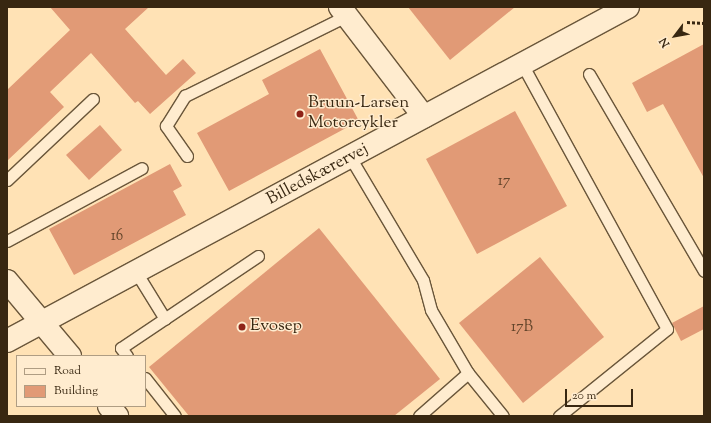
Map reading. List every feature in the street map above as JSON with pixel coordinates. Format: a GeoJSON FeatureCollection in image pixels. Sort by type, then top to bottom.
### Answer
{"type":"FeatureCollection","features":[{"type":"Feature","properties":{"kind":"street","name":"Billedskærervej"},"geometry":{"type":"LineString","coordinates":[[7,341],[522,64],[622,8]]}},
{"type":"Feature","properties":{"kind":"street"},"geometry":{"type":"LineString","coordinates":[[343,11],[424,117]]}},
{"type":"Feature","properties":{"kind":"street"},"geometry":{"type":"LineString","coordinates":[[7,281],[69,355]]}},
{"type":"Feature","properties":{"kind":"street"},"geometry":{"type":"LineString","coordinates":[[110,407],[117,416]]}},
{"type":"Feature","properties":{"kind":"lane"},"geometry":{"type":"LineString","coordinates":[[187,156],[166,126],[185,96],[343,11]]}},
{"type":"Feature","properties":{"kind":"lane"},"geometry":{"type":"LineString","coordinates":[[522,64],[667,329],[559,416]]}},
{"type":"Feature","properties":{"kind":"lane"},"geometry":{"type":"LineString","coordinates":[[589,74],[704,271]]}},
{"type":"Feature","properties":{"kind":"lane"},"geometry":{"type":"LineString","coordinates":[[7,180],[93,99]]}},
{"type":"Feature","properties":{"kind":"lane"},"geometry":{"type":"LineString","coordinates":[[350,157],[423,280],[431,310],[468,373],[503,416]]}},
{"type":"Feature","properties":{"kind":"lane"},"geometry":{"type":"LineString","coordinates":[[7,241],[142,168]]}},
{"type":"Feature","properties":{"kind":"lane"},"geometry":{"type":"LineString","coordinates":[[126,355],[121,348],[258,256]]}},
{"type":"Feature","properties":{"kind":"lane"},"geometry":{"type":"LineString","coordinates":[[136,272],[165,319]]}},
{"type":"Feature","properties":{"kind":"lane"},"geometry":{"type":"LineString","coordinates":[[418,416],[468,373]]}},
{"type":"Feature","properties":{"kind":"lane"},"geometry":{"type":"LineString","coordinates":[[146,379],[175,416]]}},
{"type":"Feature","properties":{"kind":"path"},"geometry":{"type":"LineString","coordinates":[[687,22],[704,23]]}},
{"type":"Feature","properties":{"kind":"building"},"geometry":{"type":"Polygon","coordinates":[[[50,7],[149,7],[125,29],[166,75],[183,59],[196,73],[150,114],[138,101],[135,103],[91,53],[50,92],[64,107],[7,161],[7,90],[70,30],[50,7]]]}},
{"type":"Feature","properties":{"kind":"building"},"geometry":{"type":"Polygon","coordinates":[[[408,7],[515,7],[450,60],[408,7]]]}},
{"type":"Feature","properties":{"kind":"building"},"geometry":{"type":"Polygon","coordinates":[[[704,44],[704,178],[663,104],[647,112],[632,83],[704,44]]]}},
{"type":"Feature","properties":{"kind":"building"},"geometry":{"type":"Polygon","coordinates":[[[320,49],[359,121],[229,191],[197,133],[269,94],[262,80],[320,49]]]}},
{"type":"Feature","properties":{"kind":"building"},"geometry":{"type":"Polygon","coordinates":[[[515,111],[567,206],[477,254],[426,159],[515,111]]]}},
{"type":"Feature","properties":{"kind":"building"},"geometry":{"type":"Polygon","coordinates":[[[100,125],[122,150],[89,180],[66,155],[100,125]]]}},
{"type":"Feature","properties":{"kind":"building"},"geometry":{"type":"Polygon","coordinates":[[[170,164],[182,186],[173,191],[186,215],[74,275],[49,229],[170,164]]]}},
{"type":"Feature","properties":{"kind":"building"},"geometry":{"type":"Polygon","coordinates":[[[319,228],[440,379],[394,416],[189,416],[149,367],[319,228]]]}},
{"type":"Feature","properties":{"kind":"building"},"geometry":{"type":"Polygon","coordinates":[[[540,257],[604,337],[523,403],[459,323],[540,257]]]}},
{"type":"Feature","properties":{"kind":"building"},"geometry":{"type":"Polygon","coordinates":[[[704,306],[704,329],[681,341],[672,323],[704,306]]]}},
{"type":"Feature","properties":{"kind":"place","name":"Bruun-Larsen Motorcykler"},"geometry":{"type":"Point","coordinates":[300,114]}},
{"type":"Feature","properties":{"kind":"place","name":"Evosep"},"geometry":{"type":"Point","coordinates":[242,327]}}]}
